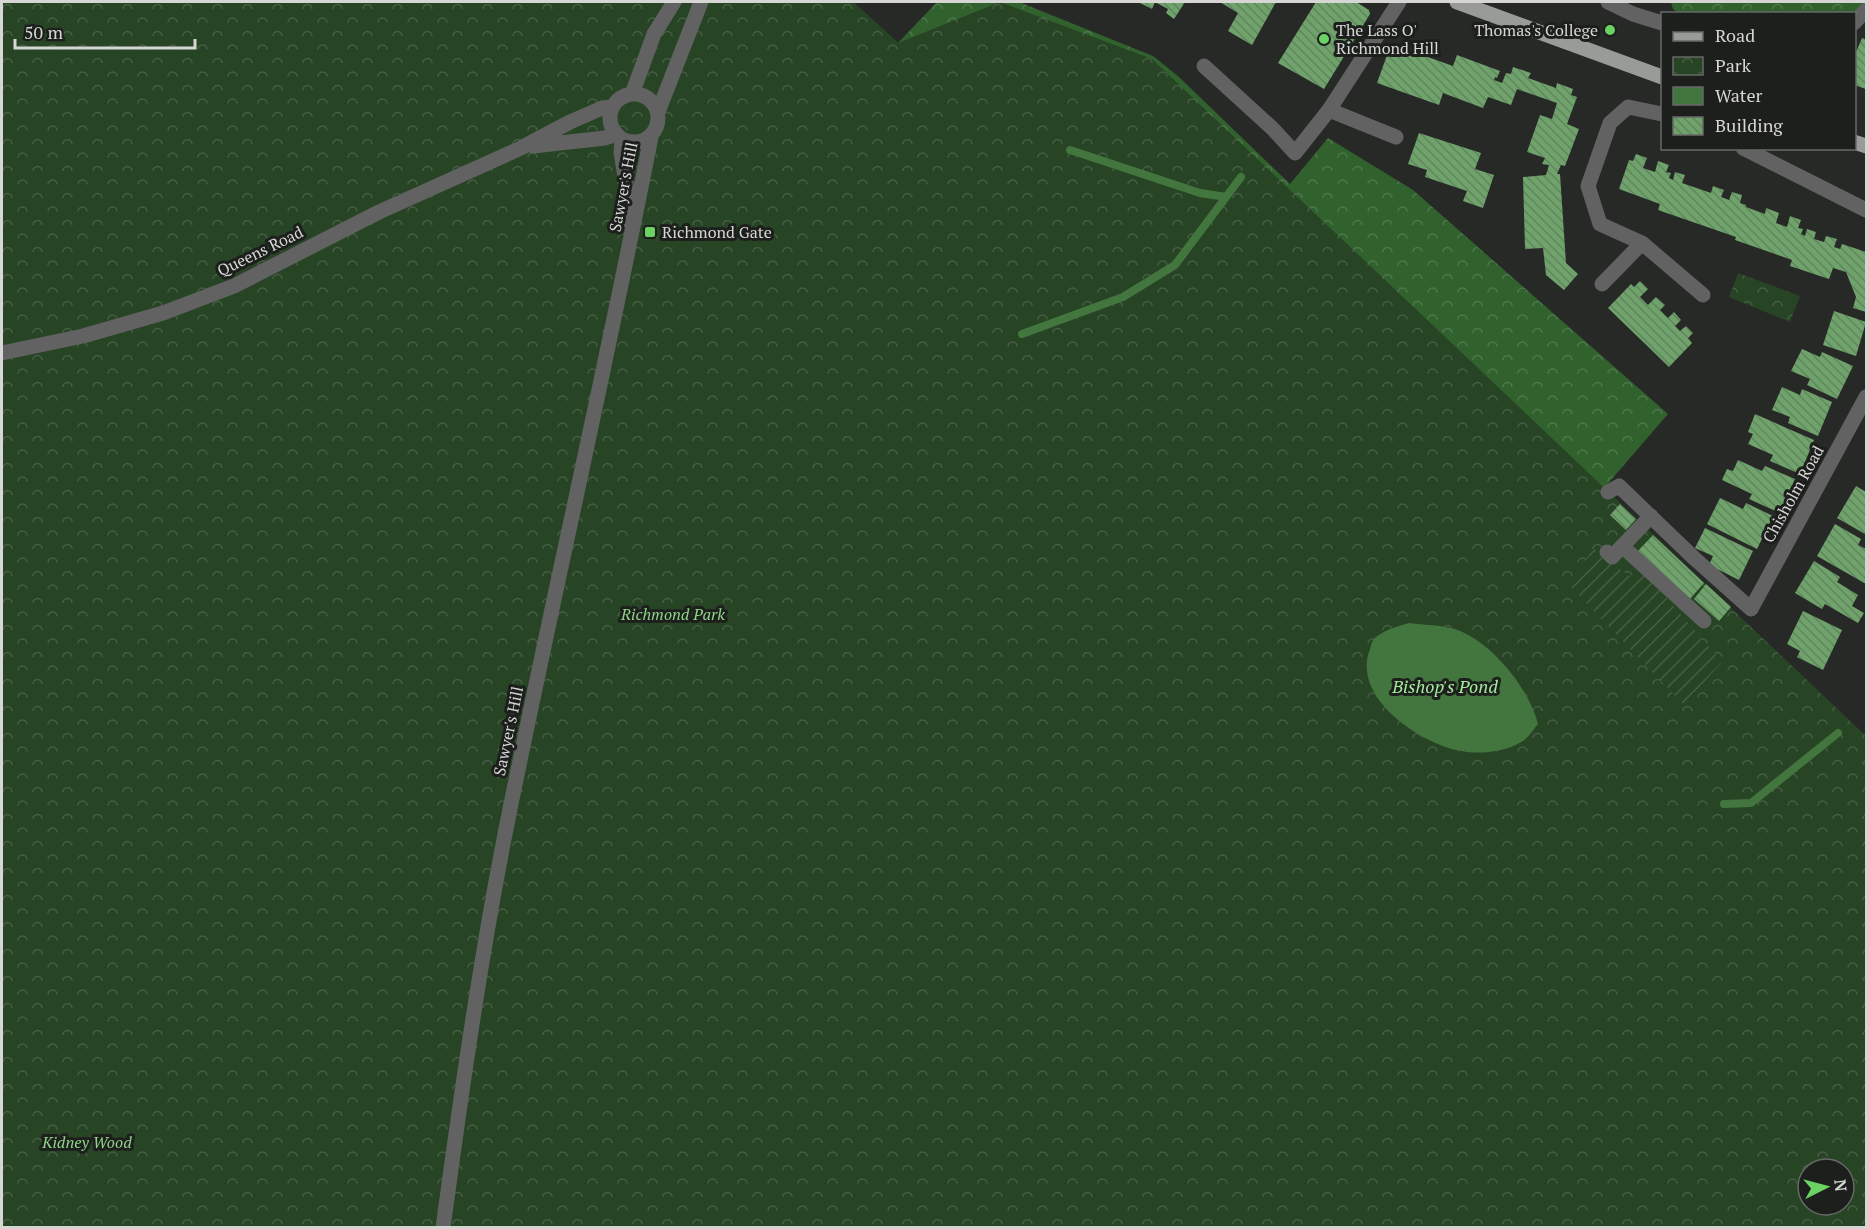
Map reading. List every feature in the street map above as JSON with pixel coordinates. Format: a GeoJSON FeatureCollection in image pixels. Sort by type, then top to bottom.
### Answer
{"type":"FeatureCollection","features":[{"type":"Feature","properties":{"kind":"main road"},"geometry":{"type":"LineString","coordinates":[[1457,2],[1661,77]]}},
{"type":"Feature","properties":{"kind":"street"},"geometry":{"type":"LineString","coordinates":[[632,94],[654,33],[674,2]]}},
{"type":"Feature","properties":{"kind":"street"},"geometry":{"type":"LineString","coordinates":[[658,112],[701,2]]}},
{"type":"Feature","properties":{"kind":"street"},"geometry":{"type":"LineString","coordinates":[[1204,66],[1273,129],[1295,153],[1329,110],[1399,2]]}},
{"type":"Feature","properties":{"kind":"street"},"geometry":{"type":"LineString","coordinates":[[1608,2],[1633,14],[1661,23]]}},
{"type":"Feature","properties":{"kind":"street"},"geometry":{"type":"LineString","coordinates":[[640,94],[648,98],[658,112],[659,120],[656,130],[644,141],[627,142],[619,136],[610,121],[612,107],[624,96],[640,94]]}},
{"type":"Feature","properties":{"kind":"street","name":"Queens Road"},"geometry":{"type":"LineString","coordinates":[[2,352],[84,336],[163,313],[234,286],[379,212],[521,148],[570,122],[602,108],[612,107]]}},
{"type":"Feature","properties":{"kind":"street"},"geometry":{"type":"LineString","coordinates":[[1661,114],[1628,107],[1610,123],[1588,186],[1600,224],[1642,243],[1703,295]]}},
{"type":"Feature","properties":{"kind":"street"},"geometry":{"type":"LineString","coordinates":[[1329,110],[1396,137]]}},
{"type":"Feature","properties":{"kind":"street","name":"Queens Road"},"geometry":{"type":"LineString","coordinates":[[521,148],[619,136]]}},
{"type":"Feature","properties":{"kind":"street","name":"Sawyer's Hill"},"geometry":{"type":"LineString","coordinates":[[619,136],[627,189],[630,245]]}},
{"type":"Feature","properties":{"kind":"street","name":"Sawyer's Hill"},"geometry":{"type":"LineString","coordinates":[[444,1227],[466,1061],[510,811],[651,137]]}},
{"type":"Feature","properties":{"kind":"street"},"geometry":{"type":"LineString","coordinates":[[1747,150],[1866,210]]}},
{"type":"Feature","properties":{"kind":"street"},"geometry":{"type":"LineString","coordinates":[[1602,284],[1642,243]]}},
{"type":"Feature","properties":{"kind":"street","name":"Chisholm Road"},"geometry":{"type":"LineString","coordinates":[[1651,516],[1751,609],[1866,397]]}},
{"type":"Feature","properties":{"kind":"street"},"geometry":{"type":"LineString","coordinates":[[1607,552],[1612,557],[1651,516],[1619,486],[1608,492]]}},
{"type":"Feature","properties":{"kind":"street"},"geometry":{"type":"LineString","coordinates":[[1623,546],[1704,621]]}},
{"type":"Feature","properties":{"kind":"green space","name":"Richmond Park"},"geometry":{"type":"Polygon","coordinates":[[[2,2],[853,2],[898,43],[1000,2],[1152,59],[1866,736],[1866,1227],[2,1228],[2,2]]]}},
{"type":"Feature","properties":{"kind":"green space"},"geometry":{"type":"Polygon","coordinates":[[[853,2],[898,43],[937,2],[1019,2],[1153,56],[1179,77],[1290,184],[1328,138],[1413,190],[1668,414],[1604,488],[747,15],[853,2]]]}},
{"type":"Feature","properties":{"kind":"green space"},"geometry":{"type":"Polygon","coordinates":[[[1671,2],[1864,2],[1855,12],[1677,12],[1671,2]]]}},
{"type":"Feature","properties":{"kind":"green space"},"geometry":{"type":"Polygon","coordinates":[[[1738,273],[1800,296],[1790,322],[1729,297],[1738,273]]]}},
{"type":"Feature","properties":{"kind":"green space"},"geometry":{"type":"Polygon","coordinates":[[[1594,549],[1629,576],[1644,572],[1722,662],[1684,705],[1567,583],[1594,549]]]}},
{"type":"Feature","properties":{"kind":"water","name":"Bishop's Pond"},"geometry":{"type":"Polygon","coordinates":[[[1409,623],[1455,629],[1469,635],[1495,655],[1517,681],[1533,710],[1538,724],[1527,738],[1516,745],[1499,750],[1481,753],[1464,752],[1423,737],[1391,714],[1370,683],[1367,666],[1370,649],[1374,640],[1380,635],[1409,623]]]}},
{"type":"Feature","properties":{"kind":"building"},"geometry":{"type":"Polygon","coordinates":[[[1138,2],[1155,2],[1152,9],[1138,2]]]}},
{"type":"Feature","properties":{"kind":"building"},"geometry":{"type":"Polygon","coordinates":[[[1155,2],[1185,2],[1174,19],[1166,13],[1168,9],[1155,2]]]}},
{"type":"Feature","properties":{"kind":"building"},"geometry":{"type":"Polygon","coordinates":[[[1220,2],[1276,2],[1252,45],[1228,31],[1238,13],[1220,2]]]}},
{"type":"Feature","properties":{"kind":"building","name":"The Lass O' Richmond Hill"},"geometry":{"type":"Polygon","coordinates":[[[1316,2],[1356,2],[1369,10],[1370,14],[1324,89],[1278,63],[1316,2]]]}},
{"type":"Feature","properties":{"kind":"building"},"geometry":{"type":"Polygon","coordinates":[[[1862,38],[1866,40],[1866,89],[1856,86],[1856,52],[1862,38]]]}},
{"type":"Feature","properties":{"kind":"building"},"geometry":{"type":"Polygon","coordinates":[[[1391,44],[1453,66],[1457,55],[1500,71],[1494,80],[1502,83],[1506,73],[1511,74],[1513,67],[1531,73],[1528,78],[1556,88],[1557,83],[1573,89],[1571,95],[1577,97],[1567,124],[1579,129],[1565,166],[1561,165],[1557,174],[1560,174],[1566,263],[1578,274],[1564,290],[1546,275],[1543,248],[1525,249],[1523,177],[1546,175],[1549,165],[1542,164],[1545,158],[1527,152],[1540,115],[1552,119],[1557,103],[1517,89],[1511,105],[1488,97],[1483,108],[1443,93],[1439,105],[1377,83],[1391,44]]]}},
{"type":"Feature","properties":{"kind":"building"},"geometry":{"type":"Polygon","coordinates":[[[1419,133],[1481,153],[1475,169],[1494,175],[1483,208],[1463,201],[1467,191],[1425,177],[1427,170],[1408,164],[1419,133]]]}},
{"type":"Feature","properties":{"kind":"building"},"geometry":{"type":"Polygon","coordinates":[[[1636,154],[1647,158],[1643,168],[1655,172],[1658,161],[1669,165],[1666,172],[1671,173],[1669,178],[1673,180],[1675,172],[1685,175],[1682,183],[1711,193],[1713,186],[1724,190],[1721,197],[1729,200],[1732,192],[1742,195],[1740,203],[1746,207],[1765,214],[1766,208],[1779,213],[1776,223],[1787,227],[1790,216],[1801,220],[1798,228],[1803,229],[1801,234],[1805,236],[1807,229],[1816,232],[1814,239],[1824,242],[1826,236],[1837,239],[1834,247],[1840,249],[1842,244],[1866,252],[1866,312],[1853,308],[1856,297],[1846,272],[1833,268],[1829,279],[1790,266],[1792,260],[1735,240],[1736,237],[1658,210],[1660,204],[1619,189],[1629,160],[1633,161],[1636,154]]]}},
{"type":"Feature","properties":{"kind":"building"},"geometry":{"type":"Polygon","coordinates":[[[1640,281],[1648,289],[1640,297],[1648,305],[1656,297],[1665,305],[1660,310],[1668,318],[1674,312],[1681,320],[1675,326],[1680,331],[1686,326],[1693,333],[1688,338],[1692,343],[1669,367],[1608,308],[1631,284],[1634,287],[1640,281]]]}},
{"type":"Feature","properties":{"kind":"building"},"geometry":{"type":"Polygon","coordinates":[[[1834,311],[1866,322],[1856,356],[1823,345],[1834,311]]]}},
{"type":"Feature","properties":{"kind":"building"},"geometry":{"type":"Polygon","coordinates":[[[1802,349],[1820,357],[1822,352],[1853,366],[1837,399],[1807,385],[1810,379],[1791,371],[1802,349]]]}},
{"type":"Feature","properties":{"kind":"building"},"geometry":{"type":"Polygon","coordinates":[[[1782,387],[1800,395],[1802,389],[1832,402],[1818,436],[1788,423],[1790,417],[1772,410],[1782,387]]]}},
{"type":"Feature","properties":{"kind":"building"},"geometry":{"type":"Polygon","coordinates":[[[1755,414],[1814,440],[1800,474],[1770,461],[1773,455],[1748,444],[1753,434],[1748,432],[1755,414]]]}},
{"type":"Feature","properties":{"kind":"building"},"geometry":{"type":"Polygon","coordinates":[[[1738,460],[1762,471],[1765,466],[1795,479],[1780,513],[1749,499],[1752,494],[1722,480],[1727,469],[1733,471],[1738,460]]]}},
{"type":"Feature","properties":{"kind":"building"},"geometry":{"type":"Polygon","coordinates":[[[1856,486],[1866,492],[1865,534],[1837,518],[1856,486]]]}},
{"type":"Feature","properties":{"kind":"building"},"geometry":{"type":"Polygon","coordinates":[[[1720,498],[1743,509],[1746,503],[1773,516],[1757,549],[1707,524],[1720,498]]]}},
{"type":"Feature","properties":{"kind":"building"},"geometry":{"type":"Polygon","coordinates":[[[1620,504],[1636,519],[1626,530],[1610,515],[1620,504]]]}},
{"type":"Feature","properties":{"kind":"building"},"geometry":{"type":"Polygon","coordinates":[[[1835,524],[1861,539],[1858,545],[1866,549],[1866,584],[1817,556],[1835,524]]]}},
{"type":"Feature","properties":{"kind":"building"},"geometry":{"type":"Polygon","coordinates":[[[1705,528],[1753,551],[1739,580],[1709,565],[1713,556],[1695,548],[1705,528]]]}},
{"type":"Feature","properties":{"kind":"building"},"geometry":{"type":"Polygon","coordinates":[[[1653,535],[1704,583],[1689,600],[1637,552],[1653,535]]]}},
{"type":"Feature","properties":{"kind":"building"},"geometry":{"type":"Polygon","coordinates":[[[1814,561],[1840,577],[1837,582],[1858,595],[1852,606],[1864,613],[1858,623],[1825,604],[1822,609],[1795,593],[1814,561]]]}},
{"type":"Feature","properties":{"kind":"building"},"geometry":{"type":"Polygon","coordinates":[[[1706,584],[1731,607],[1719,621],[1694,599],[1706,584]]]}},
{"type":"Feature","properties":{"kind":"building"},"geometry":{"type":"Polygon","coordinates":[[[1803,611],[1842,630],[1823,670],[1797,657],[1800,651],[1787,644],[1803,611]]]}},
{"type":"Feature","properties":{"kind":"waterway"},"geometry":{"type":"LineString","coordinates":[[1070,150],[1200,193],[1226,197]]}},
{"type":"Feature","properties":{"kind":"waterway"},"geometry":{"type":"LineString","coordinates":[[1022,334],[1123,297],[1175,265],[1241,177]]}},
{"type":"Feature","properties":{"kind":"waterway"},"geometry":{"type":"LineString","coordinates":[[1724,804],[1751,803],[1838,733]]}},
{"type":"Feature","properties":{"kind":"place","name":"Thomas's College"},"geometry":{"type":"Point","coordinates":[1610,30]}},
{"type":"Feature","properties":{"kind":"place","name":"The Lass O' Richmond Hill"},"geometry":{"type":"Point","coordinates":[1324,39]}},
{"type":"Feature","properties":{"kind":"place","name":"Richmond Gate"},"geometry":{"type":"Point","coordinates":[650,232]}},
{"type":"Feature","properties":{"kind":"park label","name":"Kidney Wood"},"geometry":{"type":"Point","coordinates":[87,1142]}}]}
